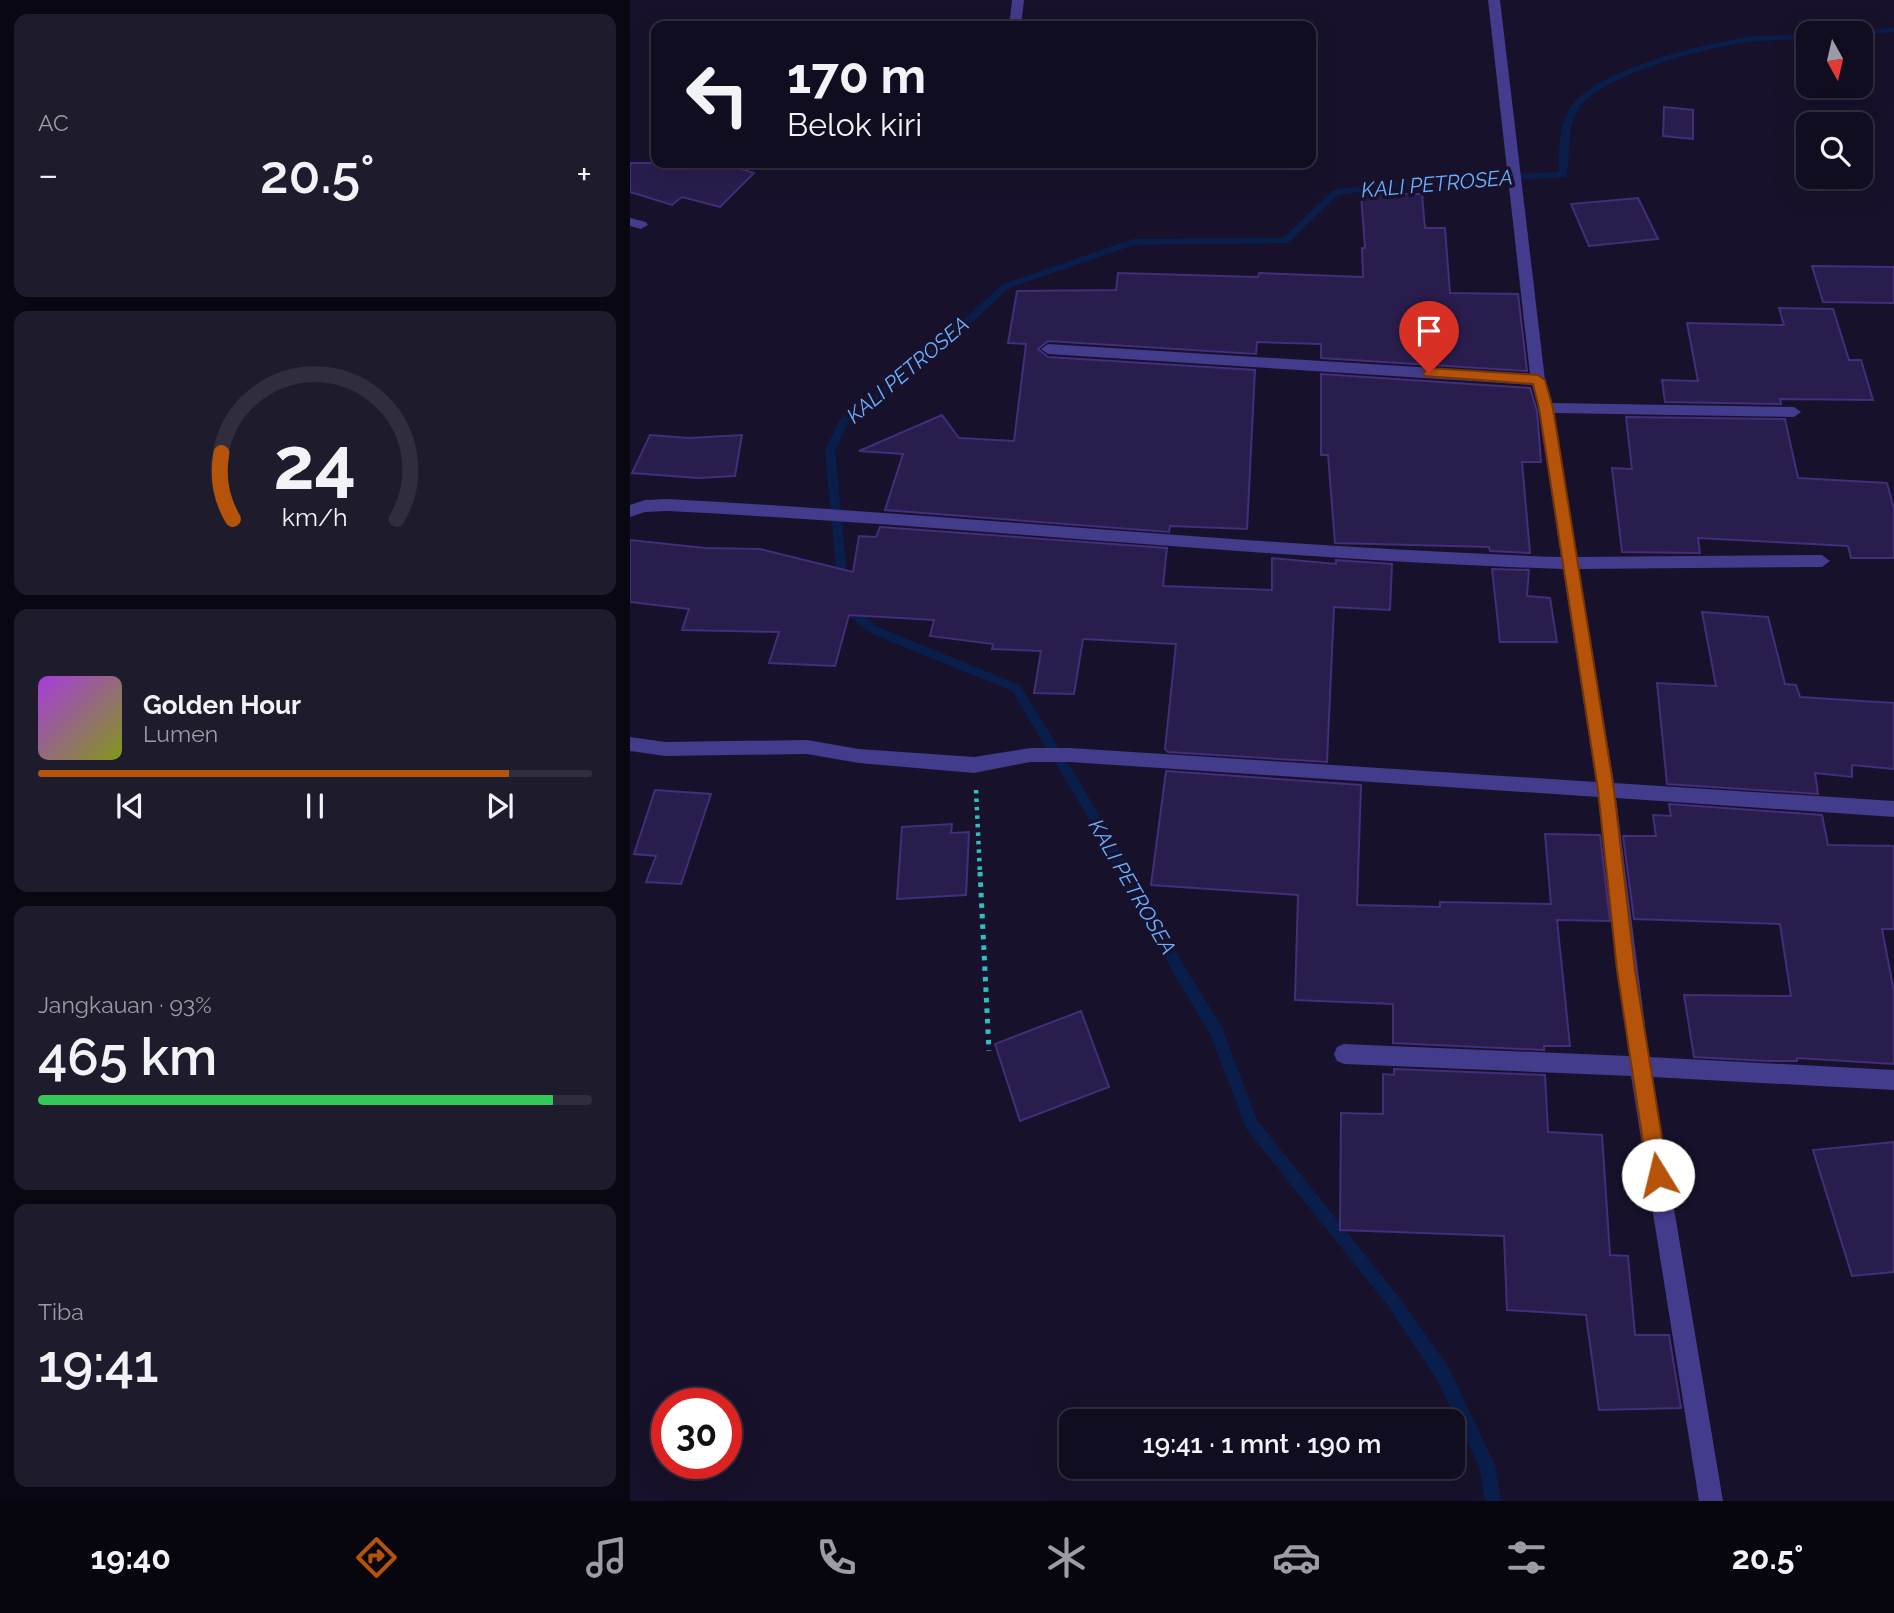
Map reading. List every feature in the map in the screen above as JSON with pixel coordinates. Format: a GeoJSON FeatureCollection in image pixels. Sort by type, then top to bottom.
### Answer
{"type":"FeatureCollection","features":[{"type":"Feature","properties":{"kind":"street"},"geometry":{"type":"LineString","coordinates":[[1016,21],[1018,0]]}},
{"type":"Feature","properties":{"kind":"street"},"geometry":{"type":"LineString","coordinates":[[1494,0],[1538,380],[1546,408],[1606,790],[1640,1067],[1711,1501]]}},
{"type":"Feature","properties":{"kind":"street"},"geometry":{"type":"LineString","coordinates":[[1048,349],[1538,380]]}},
{"type":"Feature","properties":{"kind":"street"},"geometry":{"type":"LineString","coordinates":[[1546,408],[1794,412]]}},
{"type":"Feature","properties":{"kind":"street"},"geometry":{"type":"LineString","coordinates":[[630,511],[645,506],[667,505],[821,513],[1412,558],[1569,563],[1822,561]]}},
{"type":"Feature","properties":{"kind":"street"},"geometry":{"type":"LineString","coordinates":[[630,744],[666,749],[807,747],[859,756],[974,765],[1030,755],[1070,755],[1894,808]]}},
{"type":"Feature","properties":{"kind":"street"},"geometry":{"type":"LineString","coordinates":[[1343,1055],[1894,1080]]}},
{"type":"Feature","properties":{"kind":"path"},"geometry":{"type":"LineString","coordinates":[[974,765],[989,1051]]}},
{"type":"Feature","properties":{"kind":"building"},"geometry":{"type":"Polygon","coordinates":[[[1664,107],[1693,110],[1693,139],[1663,136],[1664,107]]]}},
{"type":"Feature","properties":{"kind":"building"},"geometry":{"type":"Polygon","coordinates":[[[630,163],[651,163],[651,168],[738,168],[754,173],[720,207],[682,197],[672,205],[630,192],[630,163]]]}},
{"type":"Feature","properties":{"kind":"building"},"geometry":{"type":"Polygon","coordinates":[[[1361,194],[1422,194],[1425,228],[1445,228],[1450,293],[1518,294],[1527,371],[1321,358],[1321,344],[1257,342],[1256,354],[1048,341],[1038,349],[1048,357],[1255,370],[1247,529],[1170,526],[1169,532],[885,510],[903,454],[859,451],[942,415],[959,438],[1014,441],[1026,344],[1008,343],[1017,291],[1116,290],[1118,273],[1258,277],[1259,273],[1363,277],[1362,248],[1365,248],[1361,194]]]}},
{"type":"Feature","properties":{"kind":"building"},"geometry":{"type":"Polygon","coordinates":[[[1638,198],[1658,239],[1589,246],[1571,204],[1638,198]]]}},
{"type":"Feature","properties":{"kind":"building"},"geometry":{"type":"Polygon","coordinates":[[[1812,266],[1894,267],[1894,303],[1823,302],[1812,266]]]}},
{"type":"Feature","properties":{"kind":"building"},"geometry":{"type":"Polygon","coordinates":[[[1779,308],[1833,309],[1849,360],[1861,360],[1873,400],[1780,399],[1781,404],[1665,402],[1662,380],[1698,381],[1687,323],[1784,325],[1779,308]]]}},
{"type":"Feature","properties":{"kind":"building"},"geometry":{"type":"Polygon","coordinates":[[[1321,374],[1530,388],[1537,411],[1541,462],[1522,462],[1530,553],[1490,551],[1489,547],[1335,543],[1328,455],[1321,455],[1321,374]]]}},
{"type":"Feature","properties":{"kind":"building"},"geometry":{"type":"Polygon","coordinates":[[[1626,417],[1785,419],[1798,478],[1887,483],[1894,509],[1894,558],[1851,558],[1848,546],[1698,538],[1700,553],[1622,552],[1612,468],[1632,469],[1626,417]]]}},
{"type":"Feature","properties":{"kind":"building"},"geometry":{"type":"Polygon","coordinates":[[[650,435],[689,438],[742,435],[735,476],[698,478],[632,473],[650,435]]]}},
{"type":"Feature","properties":{"kind":"building"},"geometry":{"type":"Polygon","coordinates":[[[880,527],[1167,548],[1163,586],[1272,590],[1272,558],[1336,564],[1336,560],[1392,564],[1390,610],[1334,607],[1327,762],[1168,752],[1165,749],[1176,644],[1083,639],[1074,694],[1034,693],[1041,651],[992,649],[993,644],[930,636],[934,620],[849,615],[835,666],[769,663],[779,632],[682,630],[689,609],[630,602],[630,540],[705,548],[760,549],[853,572],[859,536],[876,537],[880,527]]]}},
{"type":"Feature","properties":{"kind":"building"},"geometry":{"type":"Polygon","coordinates":[[[1492,569],[1529,570],[1527,596],[1550,598],[1557,642],[1500,642],[1492,569]]]}},
{"type":"Feature","properties":{"kind":"building"},"geometry":{"type":"Polygon","coordinates":[[[1702,612],[1768,617],[1785,684],[1796,685],[1800,697],[1894,703],[1894,769],[1852,765],[1852,777],[1815,773],[1818,794],[1667,784],[1657,683],[1716,686],[1702,612]]]}},
{"type":"Feature","properties":{"kind":"building"},"geometry":{"type":"Polygon","coordinates":[[[1166,771],[1361,785],[1357,905],[1440,907],[1440,902],[1551,904],[1545,834],[1600,835],[1610,921],[1557,920],[1570,1046],[1544,1046],[1544,1050],[1393,1043],[1393,1004],[1295,1000],[1298,895],[1151,885],[1166,771]]]}},
{"type":"Feature","properties":{"kind":"building"},"geometry":{"type":"Polygon","coordinates":[[[655,790],[711,794],[681,884],[646,882],[656,856],[634,854],[655,790]]]}},
{"type":"Feature","properties":{"kind":"building"},"geometry":{"type":"Polygon","coordinates":[[[1669,804],[1822,815],[1828,845],[1894,846],[1894,929],[1882,929],[1894,992],[1894,1064],[1797,1058],[1797,1061],[1767,1061],[1694,1057],[1684,995],[1791,996],[1780,924],[1634,919],[1623,836],[1656,836],[1653,815],[1671,816],[1669,804]]]}},
{"type":"Feature","properties":{"kind":"building"},"geometry":{"type":"Polygon","coordinates":[[[952,824],[951,833],[969,832],[966,895],[897,899],[902,827],[952,824]]]}},
{"type":"Feature","properties":{"kind":"building"},"geometry":{"type":"Polygon","coordinates":[[[1081,1011],[1109,1087],[1020,1121],[995,1044],[1081,1011]]]}},
{"type":"Feature","properties":{"kind":"building"},"geometry":{"type":"Polygon","coordinates":[[[1394,1069],[1545,1075],[1548,1132],[1602,1135],[1610,1255],[1628,1256],[1635,1335],[1669,1335],[1681,1408],[1599,1410],[1586,1315],[1507,1310],[1504,1236],[1340,1230],[1341,1113],[1383,1114],[1383,1074],[1394,1075],[1394,1069]]]}},
{"type":"Feature","properties":{"kind":"building"},"geometry":{"type":"Polygon","coordinates":[[[1894,1142],[1894,1272],[1852,1276],[1813,1150],[1894,1142]]]}},
{"type":"Feature","properties":{"kind":"waterway","name":"KALI PETROSEA"},"geometry":{"type":"LineString","coordinates":[[1873,32],[1894,30]]}},
{"type":"Feature","properties":{"kind":"waterway","name":"KALI PETROSEA"},"geometry":{"type":"LineString","coordinates":[[842,585],[830,451],[845,419],[920,365],[1006,286],[1133,242],[1285,241],[1335,193],[1410,182],[1563,175],[1564,140],[1568,124],[1575,107],[1586,95],[1628,73],[1682,55],[1748,40],[1796,38]]}},
{"type":"Feature","properties":{"kind":"waterway","name":"KALI PETROSEA"},"geometry":{"type":"LineString","coordinates":[[845,606],[874,630],[1016,688],[1090,810],[1182,975],[1216,1030],[1252,1125],[1393,1301],[1442,1372],[1487,1465],[1493,1501]]}},
{"type":"Feature","properties":{"kind":"route"},"geometry":{"type":"LineString","coordinates":[[1429,373],[1538,380],[1546,408],[1606,790],[1626,970],[1658,1175]]}}]}
